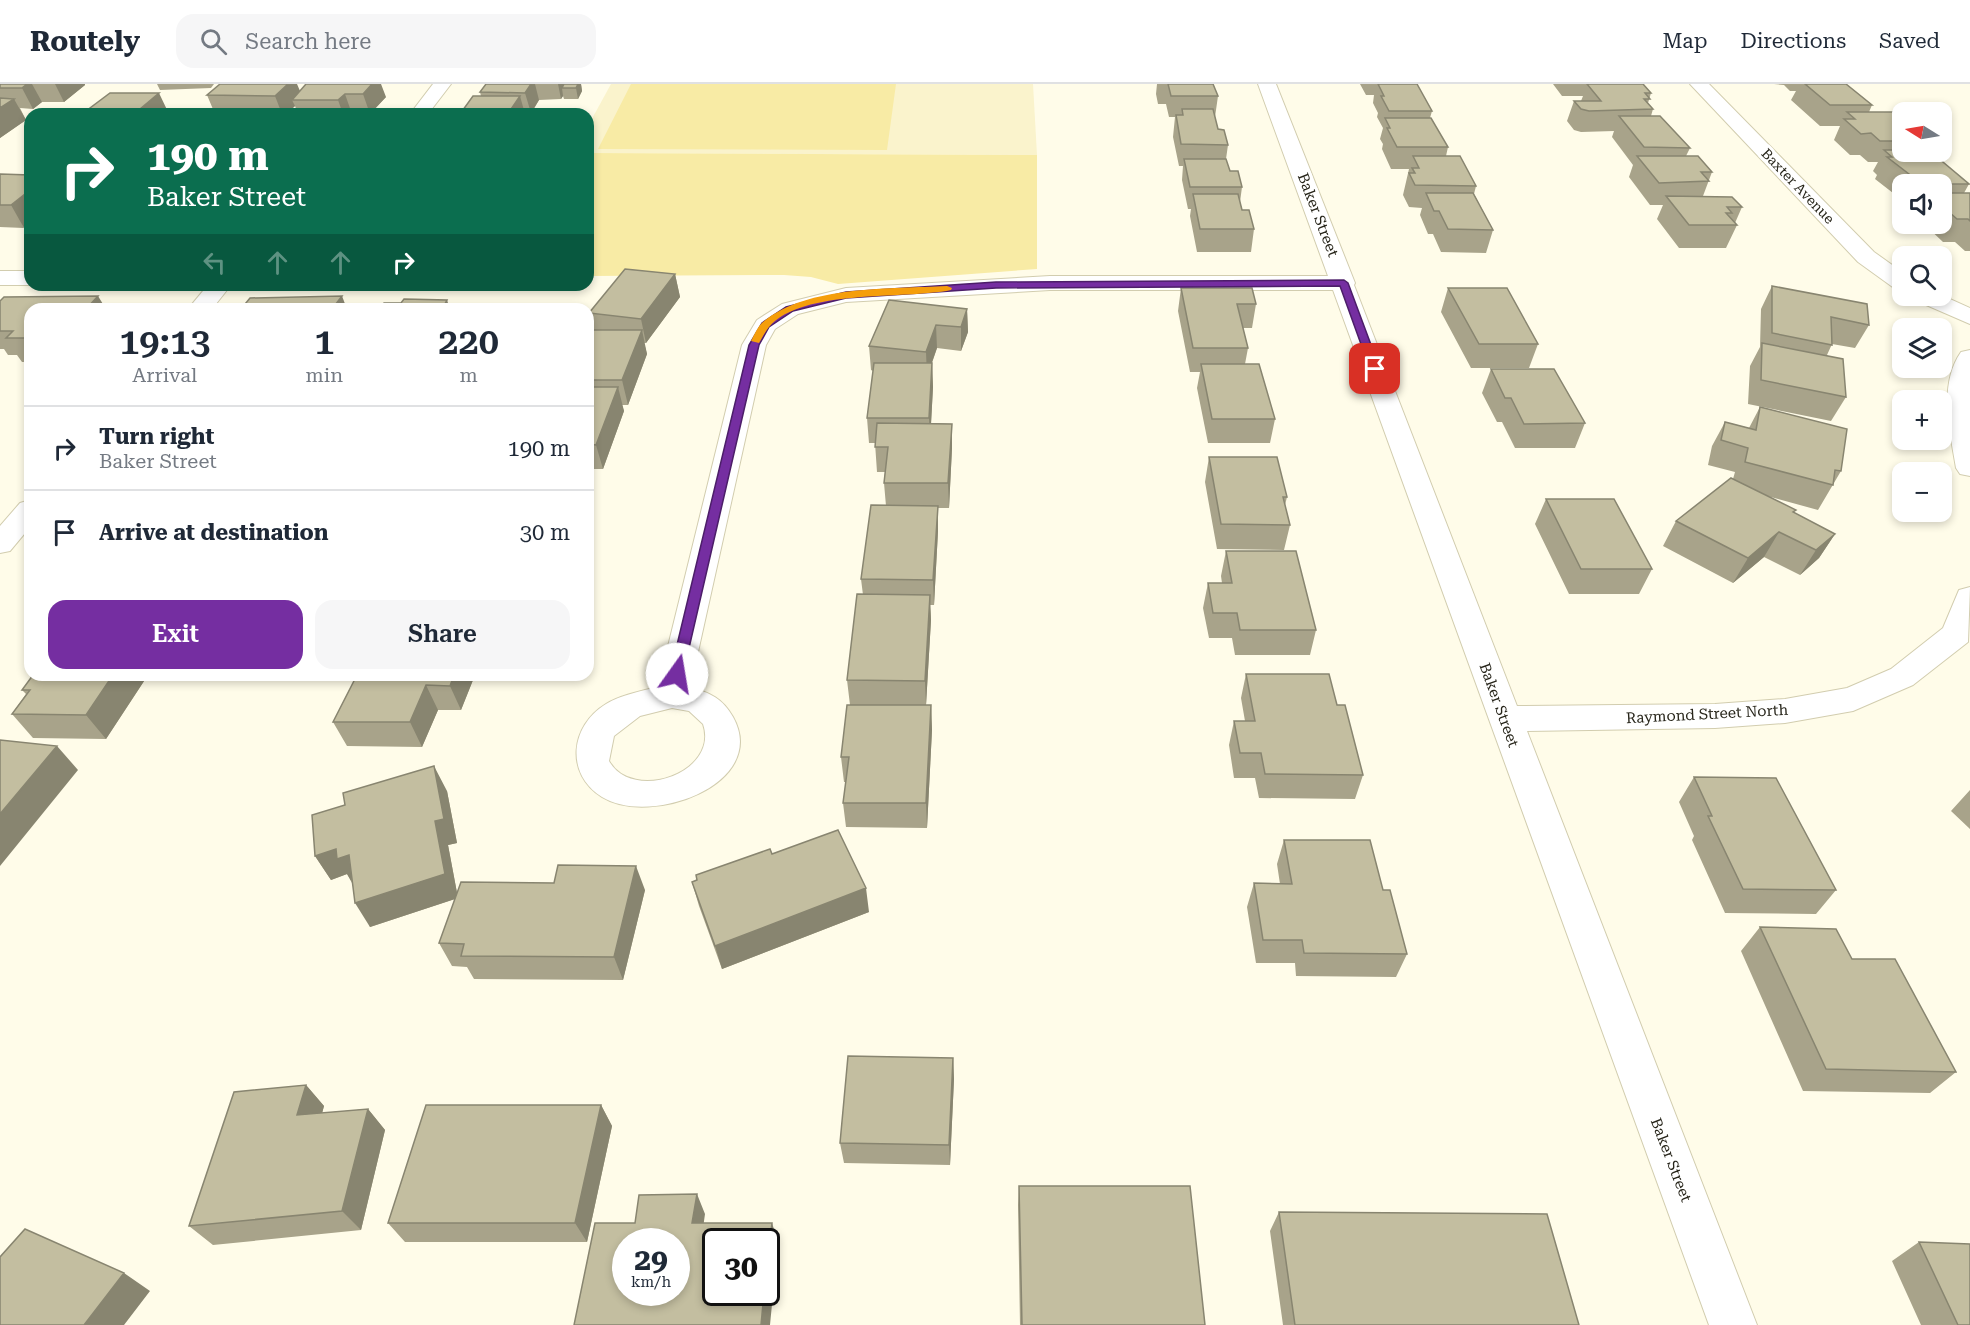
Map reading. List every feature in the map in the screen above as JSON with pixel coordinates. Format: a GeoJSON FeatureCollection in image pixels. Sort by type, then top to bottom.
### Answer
{"type":"FeatureCollection","features":[{"type":"Feature","properties":{"kind":"street"},"geometry":{"type":"LineString","coordinates":[[424,108],[439,91],[441,84]]}},
{"type":"Feature","properties":{"kind":"street","name":"Baker Street"},"geometry":{"type":"LineString","coordinates":[[1267,84],[1344,283],[1733,1325]]}},
{"type":"Feature","properties":{"kind":"street","name":"Baxter Avenue"},"geometry":{"type":"LineString","coordinates":[[1699,84],[1866,257],[1892,276]]}},
{"type":"Feature","properties":{"kind":"street"},"geometry":{"type":"LineString","coordinates":[[0,278],[24,278]]}},
{"type":"Feature","properties":{"kind":"street"},"geometry":{"type":"LineString","coordinates":[[672,696],[754,345],[765,325],[790,309],[846,295],[996,285],[1344,283]]}},
{"type":"Feature","properties":{"kind":"street"},"geometry":{"type":"LineString","coordinates":[[205,303],[215,291]]}},
{"type":"Feature","properties":{"kind":"street"},"geometry":{"type":"LineString","coordinates":[[1946,306],[1970,317]]}},
{"type":"Feature","properties":{"kind":"street"},"geometry":{"type":"LineString","coordinates":[[1970,357],[1962,373],[1962,418],[1970,468]]}},
{"type":"Feature","properties":{"kind":"street"},"geometry":{"type":"LineString","coordinates":[[0,544],[24,516]]}},
{"type":"Feature","properties":{"kind":"street","name":"Raymond Street North"},"geometry":{"type":"LineString","coordinates":[[1505,719],[1715,716],[1785,711],[1853,699],[1902,677],[1957,634],[1970,597]]}},
{"type":"Feature","properties":{"kind":"shaded area"},"geometry":{"type":"Polygon","coordinates":[[[611,84],[1033,84],[1037,155],[594,153],[594,115],[611,84]]]}},
{"type":"Feature","properties":{"kind":"shaded area"},"geometry":{"type":"Polygon","coordinates":[[[631,84],[896,84],[887,150],[598,149],[631,84]]]}},
{"type":"Feature","properties":{"kind":"shaded area"},"geometry":{"type":"Polygon","coordinates":[[[594,153],[1037,155],[1037,269],[838,284],[811,277],[784,275],[594,276],[594,153]]]}},
{"type":"Feature","properties":{"kind":"building"},"geometry":{"type":"Polygon","coordinates":[[[0,84],[27,84],[22,88],[0,88],[0,84]]]}},
{"type":"Feature","properties":{"kind":"building"},"geometry":{"type":"Polygon","coordinates":[[[220,84],[288,84],[275,96],[207,95],[220,84]]]}},
{"type":"Feature","properties":{"kind":"building"},"geometry":{"type":"Polygon","coordinates":[[[306,84],[372,84],[363,94],[345,94],[338,100],[292,100],[306,84]]]}},
{"type":"Feature","properties":{"kind":"building"},"geometry":{"type":"Polygon","coordinates":[[[486,84],[531,84],[525,93],[480,92],[486,84]]]}},
{"type":"Feature","properties":{"kind":"building"},"geometry":{"type":"Polygon","coordinates":[[[564,84],[578,84],[576,88],[562,88],[564,84]]]}},
{"type":"Feature","properties":{"kind":"building"},"geometry":{"type":"Polygon","coordinates":[[[1168,84],[1213,84],[1218,96],[1171,96],[1168,84]]]}},
{"type":"Feature","properties":{"kind":"building"},"geometry":{"type":"Polygon","coordinates":[[[1378,84],[1417,84],[1432,111],[1389,111],[1378,84]]]}},
{"type":"Feature","properties":{"kind":"building"},"geometry":{"type":"Polygon","coordinates":[[[1587,84],[1643,84],[1651,93],[1645,93],[1650,99],[1644,99],[1653,109],[1589,111],[1581,109],[1574,101],[1601,101],[1587,84]]]}},
{"type":"Feature","properties":{"kind":"building"},"geometry":{"type":"Polygon","coordinates":[[[1805,84],[1846,84],[1872,105],[1830,105],[1805,84]]]}},
{"type":"Feature","properties":{"kind":"building"},"geometry":{"type":"Polygon","coordinates":[[[110,93],[159,93],[141,108],[90,108],[110,93]]]}},
{"type":"Feature","properties":{"kind":"building"},"geometry":{"type":"Polygon","coordinates":[[[473,96],[520,96],[512,108],[464,108],[473,96]]]}},
{"type":"Feature","properties":{"kind":"building"},"geometry":{"type":"Polygon","coordinates":[[[0,98],[14,99],[0,108],[0,98]]]}},
{"type":"Feature","properties":{"kind":"building"},"geometry":{"type":"Polygon","coordinates":[[[1182,109],[1213,109],[1218,129],[1224,130],[1228,145],[1181,144],[1176,115],[1183,115],[1182,109]]]}},
{"type":"Feature","properties":{"kind":"building"},"geometry":{"type":"Polygon","coordinates":[[[1847,112],[1892,112],[1892,141],[1880,141],[1871,133],[1861,134],[1844,119],[1855,119],[1847,112]]]}},
{"type":"Feature","properties":{"kind":"building"},"geometry":{"type":"Polygon","coordinates":[[[1619,116],[1660,116],[1690,148],[1644,147],[1619,116]]]}},
{"type":"Feature","properties":{"kind":"building"},"geometry":{"type":"Polygon","coordinates":[[[1385,118],[1431,118],[1448,147],[1397,147],[1387,128],[1390,128],[1385,118]]]}},
{"type":"Feature","properties":{"kind":"building"},"geometry":{"type":"Polygon","coordinates":[[[1884,150],[1892,150],[1892,157],[1884,150]]]}},
{"type":"Feature","properties":{"kind":"building"},"geometry":{"type":"Polygon","coordinates":[[[1413,156],[1460,156],[1476,186],[1415,185],[1409,173],[1415,173],[1412,168],[1419,168],[1413,156]]]}},
{"type":"Feature","properties":{"kind":"building"},"geometry":{"type":"Polygon","coordinates":[[[1637,156],[1698,156],[1712,172],[1701,172],[1709,181],[1659,183],[1637,156]]]}},
{"type":"Feature","properties":{"kind":"building"},"geometry":{"type":"Polygon","coordinates":[[[1184,159],[1226,159],[1230,171],[1238,171],[1242,187],[1190,187],[1184,159]]]}},
{"type":"Feature","properties":{"kind":"building"},"geometry":{"type":"Polygon","coordinates":[[[1893,162],[1943,162],[1969,184],[1952,184],[1952,174],[1909,174],[1893,162]]]}},
{"type":"Feature","properties":{"kind":"building"},"geometry":{"type":"Polygon","coordinates":[[[0,174],[24,175],[24,195],[11,205],[0,205],[0,174]]]}},
{"type":"Feature","properties":{"kind":"building"},"geometry":{"type":"Polygon","coordinates":[[[1426,193],[1473,193],[1493,230],[1448,229],[1439,211],[1434,211],[1426,193]]]}},
{"type":"Feature","properties":{"kind":"building"},"geometry":{"type":"Polygon","coordinates":[[[1952,193],[1970,193],[1970,221],[1957,219],[1952,215],[1952,193]]]}},
{"type":"Feature","properties":{"kind":"building"},"geometry":{"type":"Polygon","coordinates":[[[1193,194],[1238,194],[1242,210],[1249,210],[1254,229],[1200,229],[1193,194]]]}},
{"type":"Feature","properties":{"kind":"building"},"geometry":{"type":"Polygon","coordinates":[[[1666,196],[1732,197],[1742,207],[1727,207],[1732,213],[1726,213],[1737,225],[1689,225],[1666,196]]]}},
{"type":"Feature","properties":{"kind":"building"},"geometry":{"type":"Polygon","coordinates":[[[625,269],[675,274],[641,319],[594,314],[594,307],[625,269]]]}},
{"type":"Feature","properties":{"kind":"building"},"geometry":{"type":"Polygon","coordinates":[[[1772,286],[1867,304],[1869,325],[1831,317],[1832,345],[1772,333],[1772,286]]]}},
{"type":"Feature","properties":{"kind":"building"},"geometry":{"type":"Polygon","coordinates":[[[1181,288],[1252,288],[1256,304],[1237,304],[1248,348],[1193,348],[1181,288]]]}},
{"type":"Feature","properties":{"kind":"building"},"geometry":{"type":"Polygon","coordinates":[[[1448,288],[1507,288],[1538,344],[1479,344],[1448,288]]]}},
{"type":"Feature","properties":{"kind":"building"},"geometry":{"type":"Polygon","coordinates":[[[98,296],[92,303],[24,303],[24,338],[6,338],[13,331],[0,331],[0,301],[4,297],[98,296]]]}},
{"type":"Feature","properties":{"kind":"building"},"geometry":{"type":"Polygon","coordinates":[[[342,296],[337,303],[246,303],[250,298],[342,296]]]}},
{"type":"Feature","properties":{"kind":"building"},"geometry":{"type":"Polygon","coordinates":[[[404,299],[447,300],[445,303],[401,303],[404,299]]]}},
{"type":"Feature","properties":{"kind":"building"},"geometry":{"type":"Polygon","coordinates":[[[889,300],[967,309],[961,327],[936,325],[926,352],[869,346],[889,300]]]}},
{"type":"Feature","properties":{"kind":"building"},"geometry":{"type":"Polygon","coordinates":[[[594,330],[642,330],[622,380],[594,380],[594,330]]]}},
{"type":"Feature","properties":{"kind":"building"},"geometry":{"type":"Polygon","coordinates":[[[1762,343],[1843,359],[1846,397],[1761,380],[1762,343]]]}},
{"type":"Feature","properties":{"kind":"building"},"geometry":{"type":"Polygon","coordinates":[[[874,363],[932,363],[929,418],[867,418],[874,363]]]}},
{"type":"Feature","properties":{"kind":"building"},"geometry":{"type":"Polygon","coordinates":[[[1201,364],[1259,364],[1275,419],[1212,419],[1201,364]]]}},
{"type":"Feature","properties":{"kind":"building"},"geometry":{"type":"Polygon","coordinates":[[[1491,369],[1554,369],[1585,423],[1524,424],[1511,398],[1505,398],[1491,369]]]}},
{"type":"Feature","properties":{"kind":"building"},"geometry":{"type":"Polygon","coordinates":[[[594,387],[618,387],[596,445],[594,445],[594,387]]]}},
{"type":"Feature","properties":{"kind":"building"},"geometry":{"type":"Polygon","coordinates":[[[1760,407],[1847,429],[1841,471],[1835,470],[1833,485],[1745,462],[1748,448],[1721,440],[1725,422],[1756,430],[1760,407]]]}},
{"type":"Feature","properties":{"kind":"building"},"geometry":{"type":"Polygon","coordinates":[[[877,423],[952,424],[948,483],[884,483],[888,447],[875,447],[877,423]]]}},
{"type":"Feature","properties":{"kind":"building"},"geometry":{"type":"Polygon","coordinates":[[[1209,457],[1277,457],[1287,497],[1283,497],[1290,525],[1221,524],[1209,457]]]}},
{"type":"Feature","properties":{"kind":"building"},"geometry":{"type":"Polygon","coordinates":[[[1731,478],[1796,510],[1793,512],[1835,534],[1816,550],[1779,532],[1748,558],[1676,521],[1731,478]]]}},
{"type":"Feature","properties":{"kind":"building"},"geometry":{"type":"Polygon","coordinates":[[[1546,499],[1614,499],[1652,569],[1581,569],[1546,499]]]}},
{"type":"Feature","properties":{"kind":"building"},"geometry":{"type":"Polygon","coordinates":[[[871,505],[938,506],[933,580],[861,579],[871,505]]]}},
{"type":"Feature","properties":{"kind":"building"},"geometry":{"type":"Polygon","coordinates":[[[1226,551],[1296,551],[1316,630],[1240,630],[1237,613],[1213,613],[1208,583],[1232,583],[1226,551]]]}},
{"type":"Feature","properties":{"kind":"building"},"geometry":{"type":"Polygon","coordinates":[[[857,594],[930,595],[925,681],[847,680],[857,594]]]}},
{"type":"Feature","properties":{"kind":"building"},"geometry":{"type":"Polygon","coordinates":[[[1246,674],[1329,674],[1337,705],[1345,705],[1363,775],[1265,774],[1261,753],[1240,753],[1234,721],[1255,721],[1246,674]]]}},
{"type":"Feature","properties":{"kind":"building"},"geometry":{"type":"Polygon","coordinates":[[[29,681],[109,681],[86,715],[12,714],[30,690],[22,690],[29,681]]]}},
{"type":"Feature","properties":{"kind":"building"},"geometry":{"type":"Polygon","coordinates":[[[354,681],[452,681],[450,686],[426,685],[410,722],[333,722],[354,681]]]}},
{"type":"Feature","properties":{"kind":"building"},"geometry":{"type":"Polygon","coordinates":[[[847,705],[931,705],[926,803],[843,803],[849,757],[841,757],[847,705]]]}},
{"type":"Feature","properties":{"kind":"building"},"geometry":{"type":"Polygon","coordinates":[[[0,740],[57,746],[0,814],[0,740]]]}},
{"type":"Feature","properties":{"kind":"building"},"geometry":{"type":"Polygon","coordinates":[[[434,766],[444,819],[435,821],[445,874],[355,903],[349,855],[337,859],[336,849],[315,856],[312,815],[345,805],[343,793],[434,766]]]}},
{"type":"Feature","properties":{"kind":"building"},"geometry":{"type":"Polygon","coordinates":[[[1694,777],[1776,778],[1836,890],[1743,889],[1708,816],[1712,816],[1694,777]]]}},
{"type":"Feature","properties":{"kind":"building"},"geometry":{"type":"Polygon","coordinates":[[[838,830],[866,888],[715,946],[692,882],[697,880],[696,875],[770,849],[772,854],[838,830]]]}},
{"type":"Feature","properties":{"kind":"building"},"geometry":{"type":"Polygon","coordinates":[[[1284,840],[1370,840],[1383,890],[1390,890],[1407,954],[1304,953],[1302,940],[1263,940],[1254,883],[1292,884],[1284,840]]]}},
{"type":"Feature","properties":{"kind":"building"},"geometry":{"type":"Polygon","coordinates":[[[558,865],[636,866],[614,957],[461,956],[464,944],[439,943],[461,882],[554,883],[558,865]]]}},
{"type":"Feature","properties":{"kind":"building"},"geometry":{"type":"Polygon","coordinates":[[[1760,927],[1836,929],[1852,959],[1895,959],[1956,1072],[1826,1069],[1760,927]]]}},
{"type":"Feature","properties":{"kind":"building"},"geometry":{"type":"Polygon","coordinates":[[[848,1056],[953,1058],[949,1145],[840,1143],[848,1056]]]}},
{"type":"Feature","properties":{"kind":"building"},"geometry":{"type":"Polygon","coordinates":[[[306,1085],[297,1115],[368,1109],[342,1211],[189,1226],[234,1092],[306,1085]]]}},
{"type":"Feature","properties":{"kind":"building"},"geometry":{"type":"Polygon","coordinates":[[[426,1105],[601,1105],[575,1223],[388,1223],[426,1105]]]}},
{"type":"Feature","properties":{"kind":"building"},"geometry":{"type":"Polygon","coordinates":[[[1019,1186],[1190,1186],[1205,1325],[1022,1325],[1019,1186]]]}},
{"type":"Feature","properties":{"kind":"building"},"geometry":{"type":"Polygon","coordinates":[[[697,1194],[692,1223],[772,1223],[771,1228],[702,1228],[702,1306],[763,1306],[761,1325],[574,1325],[595,1223],[635,1223],[639,1195],[697,1194]]]}},
{"type":"Feature","properties":{"kind":"building"},"geometry":{"type":"Polygon","coordinates":[[[1279,1212],[1547,1214],[1579,1325],[1295,1325],[1279,1212]]]}},
{"type":"Feature","properties":{"kind":"building"},"geometry":{"type":"Polygon","coordinates":[[[25,1229],[124,1273],[84,1325],[0,1325],[0,1257],[25,1229]]]}},
{"type":"Feature","properties":{"kind":"building"},"geometry":{"type":"Polygon","coordinates":[[[1919,1242],[1970,1244],[1970,1325],[1958,1325],[1919,1242]]]}},
{"type":"Feature","properties":{"kind":"slow traffic"},"geometry":{"type":"LineString","coordinates":[[756,341],[765,325],[790,309],[846,295],[947,288]]}},
{"type":"Feature","properties":{"kind":"route"},"geometry":{"type":"LineString","coordinates":[[677,674],[754,345],[765,325],[790,309],[846,295],[996,285],[1344,283],[1375,369]]}}]}
